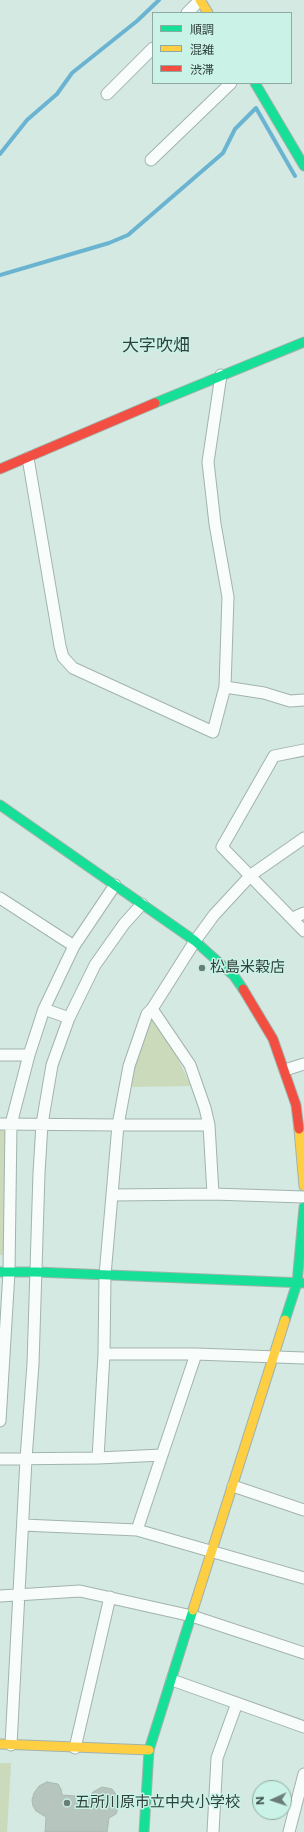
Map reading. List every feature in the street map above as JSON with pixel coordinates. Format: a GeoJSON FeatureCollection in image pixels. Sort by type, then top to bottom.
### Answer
{"type":"FeatureCollection","features":[{"type":"Feature","properties":{"kind":"street"},"geometry":{"type":"LineString","coordinates":[[188,12],[200,0],[207,12]]}},
{"type":"Feature","properties":{"kind":"street"},"geometry":{"type":"LineString","coordinates":[[107,94],[152,49]]}},
{"type":"Feature","properties":{"kind":"street"},"geometry":{"type":"LineString","coordinates":[[151,160],[230,84]]}},
{"type":"Feature","properties":{"kind":"street"},"geometry":{"type":"LineString","coordinates":[[256,84],[304,166]]}},
{"type":"Feature","properties":{"kind":"street"},"geometry":{"type":"LineString","coordinates":[[0,469],[89,430],[304,342]]}},
{"type":"Feature","properties":{"kind":"street"},"geometry":{"type":"LineString","coordinates":[[28,458],[63,657],[73,668],[213,732],[225,687],[228,597],[215,524],[208,462],[221,375]]}},
{"type":"Feature","properties":{"kind":"street"},"geometry":{"type":"LineString","coordinates":[[225,687],[264,693],[290,701],[304,700]]}},
{"type":"Feature","properties":{"kind":"street"},"geometry":{"type":"LineString","coordinates":[[304,750],[274,756],[222,847],[293,918],[304,931]]}},
{"type":"Feature","properties":{"kind":"street"},"geometry":{"type":"LineString","coordinates":[[0,805],[195,941],[234,976],[246,993],[273,1039],[285,1070],[296,1105],[302,1150],[304,1186]]}},
{"type":"Feature","properties":{"kind":"street"},"geometry":{"type":"LineString","coordinates":[[98,1458],[104,1354],[105,1275],[118,1126],[129,1066],[147,1014],[152,1009],[195,941],[214,915],[251,875],[304,838]]}},
{"type":"Feature","properties":{"kind":"street"},"geometry":{"type":"LineString","coordinates":[[0,1421],[4,1272],[5,1124],[44,1009],[74,946],[115,885]]}},
{"type":"Feature","properties":{"kind":"street"},"geometry":{"type":"LineString","coordinates":[[0,898],[74,946]]}},
{"type":"Feature","properties":{"kind":"street"},"geometry":{"type":"LineString","coordinates":[[142,904],[124,924],[95,965],[69,1018],[52,1065],[42,1124],[33,1364],[26,1459],[20,1595],[6,1744],[149,1750]]}},
{"type":"Feature","properties":{"kind":"street"},"geometry":{"type":"LineString","coordinates":[[293,918],[304,913]]}},
{"type":"Feature","properties":{"kind":"street"},"geometry":{"type":"LineString","coordinates":[[44,1009],[69,1018]]}},
{"type":"Feature","properties":{"kind":"street"},"geometry":{"type":"LineString","coordinates":[[152,1009],[190,1065],[205,1108],[209,1125],[213,1194]]}},
{"type":"Feature","properties":{"kind":"street"},"geometry":{"type":"LineString","coordinates":[[0,1055],[29,1055]]}},
{"type":"Feature","properties":{"kind":"street"},"geometry":{"type":"LineString","coordinates":[[285,1070],[304,1064]]}},
{"type":"Feature","properties":{"kind":"street"},"geometry":{"type":"LineString","coordinates":[[5,1124],[118,1126],[209,1125]]}},
{"type":"Feature","properties":{"kind":"street"},"geometry":{"type":"LineString","coordinates":[[112,1195],[213,1194],[304,1197]]}},
{"type":"Feature","properties":{"kind":"street"},"geometry":{"type":"LineString","coordinates":[[144,1832],[149,1750],[274,1356],[301,1283],[304,1207]]}},
{"type":"Feature","properties":{"kind":"street"},"geometry":{"type":"LineString","coordinates":[[4,1272],[301,1283]]}},
{"type":"Feature","properties":{"kind":"street"},"geometry":{"type":"LineString","coordinates":[[104,1354],[196,1354],[304,1358]]}},
{"type":"Feature","properties":{"kind":"street"},"geometry":{"type":"LineString","coordinates":[[137,1530],[196,1354]]}},
{"type":"Feature","properties":{"kind":"street"},"geometry":{"type":"LineString","coordinates":[[0,1459],[98,1458],[162,1455]]}},
{"type":"Feature","properties":{"kind":"street"},"geometry":{"type":"LineString","coordinates":[[233,1486],[304,1510]]}},
{"type":"Feature","properties":{"kind":"street"},"geometry":{"type":"LineString","coordinates":[[23,1525],[137,1530],[213,1550],[304,1578]]}},
{"type":"Feature","properties":{"kind":"street"},"geometry":{"type":"LineString","coordinates":[[0,1596],[80,1591],[192,1616],[304,1653]]}},
{"type":"Feature","properties":{"kind":"street"},"geometry":{"type":"LineString","coordinates":[[75,1748],[110,1597]]}},
{"type":"Feature","properties":{"kind":"street"},"geometry":{"type":"LineString","coordinates":[[172,1680],[304,1727]]}},
{"type":"Feature","properties":{"kind":"street"},"geometry":{"type":"LineString","coordinates":[[213,1832],[217,1758],[237,1703]]}},
{"type":"Feature","properties":{"kind":"street"},"geometry":{"type":"LineString","coordinates":[[289,1832],[304,1774]]}},
{"type":"Feature","properties":{"kind":"green space"},"geometry":{"type":"Polygon","coordinates":[[[152,1018],[176,1055],[191,1086],[128,1087],[147,1020],[152,1018]]]}},
{"type":"Feature","properties":{"kind":"green space"},"geometry":{"type":"Polygon","coordinates":[[[0,1129],[5,1129],[5,1255],[0,1255],[0,1129]]]}},
{"type":"Feature","properties":{"kind":"green space"},"geometry":{"type":"Polygon","coordinates":[[[0,1763],[11,1763],[7,1832],[0,1832],[0,1763]]]}},
{"type":"Feature","properties":{"kind":"building","name":"五所川原市立中央小学校"},"geometry":{"type":"Polygon","coordinates":[[[47,1782],[58,1784],[62,1795],[89,1797],[93,1792],[102,1787],[112,1789],[118,1797],[120,1803],[116,1814],[109,1818],[107,1832],[45,1832],[46,1817],[36,1811],[32,1800],[34,1793],[39,1786],[47,1782]]]}},
{"type":"Feature","properties":{"kind":"waterway"},"geometry":{"type":"LineString","coordinates":[[0,154],[27,120],[57,94],[72,73],[137,21],[159,0]]}},
{"type":"Feature","properties":{"kind":"waterway"},"geometry":{"type":"LineString","coordinates":[[0,275],[109,243],[128,235],[223,153],[235,129],[256,108],[295,176]]}},
{"type":"Feature","properties":{"kind":"traffic: fast"},"geometry":{"type":"LineString","coordinates":[[256,84],[304,166]]}},
{"type":"Feature","properties":{"kind":"traffic: fast"},"geometry":{"type":"LineString","coordinates":[[155,403],[304,342]]}},
{"type":"Feature","properties":{"kind":"traffic: fast"},"geometry":{"type":"LineString","coordinates":[[0,805],[195,941],[234,976],[243,989]]}},
{"type":"Feature","properties":{"kind":"traffic: fast"},"geometry":{"type":"LineString","coordinates":[[285,1320],[297,1283],[304,1207]]}},
{"type":"Feature","properties":{"kind":"traffic: fast"},"geometry":{"type":"LineString","coordinates":[[0,1272],[36,1272],[304,1283]]}},
{"type":"Feature","properties":{"kind":"traffic: fast"},"geometry":{"type":"LineString","coordinates":[[144,1832],[149,1750],[193,1610]]}},
{"type":"Feature","properties":{"kind":"traffic: slow"},"geometry":{"type":"LineString","coordinates":[[200,0],[207,12]]}},
{"type":"Feature","properties":{"kind":"traffic: slow"},"geometry":{"type":"LineString","coordinates":[[299,1129],[304,1186]]}},
{"type":"Feature","properties":{"kind":"traffic: slow"},"geometry":{"type":"LineString","coordinates":[[193,1610],[285,1320]]}},
{"type":"Feature","properties":{"kind":"traffic: slow"},"geometry":{"type":"LineString","coordinates":[[0,1744],[149,1750]]}},
{"type":"Feature","properties":{"kind":"traffic: jam"},"geometry":{"type":"LineString","coordinates":[[0,469],[155,403]]}},
{"type":"Feature","properties":{"kind":"traffic: jam"},"geometry":{"type":"LineString","coordinates":[[243,989],[273,1039],[296,1105],[299,1129]]}},
{"type":"Feature","properties":{"kind":"place","name":"松島米穀店"},"geometry":{"type":"Point","coordinates":[202,968]}},
{"type":"Feature","properties":{"kind":"place","name":"五所川原市立中央小学校"},"geometry":{"type":"Point","coordinates":[67,1803]}},
{"type":"Feature","properties":{"kind":"district","name":"大字吹畑"},"geometry":{"type":"Point","coordinates":[156,346]}}]}
